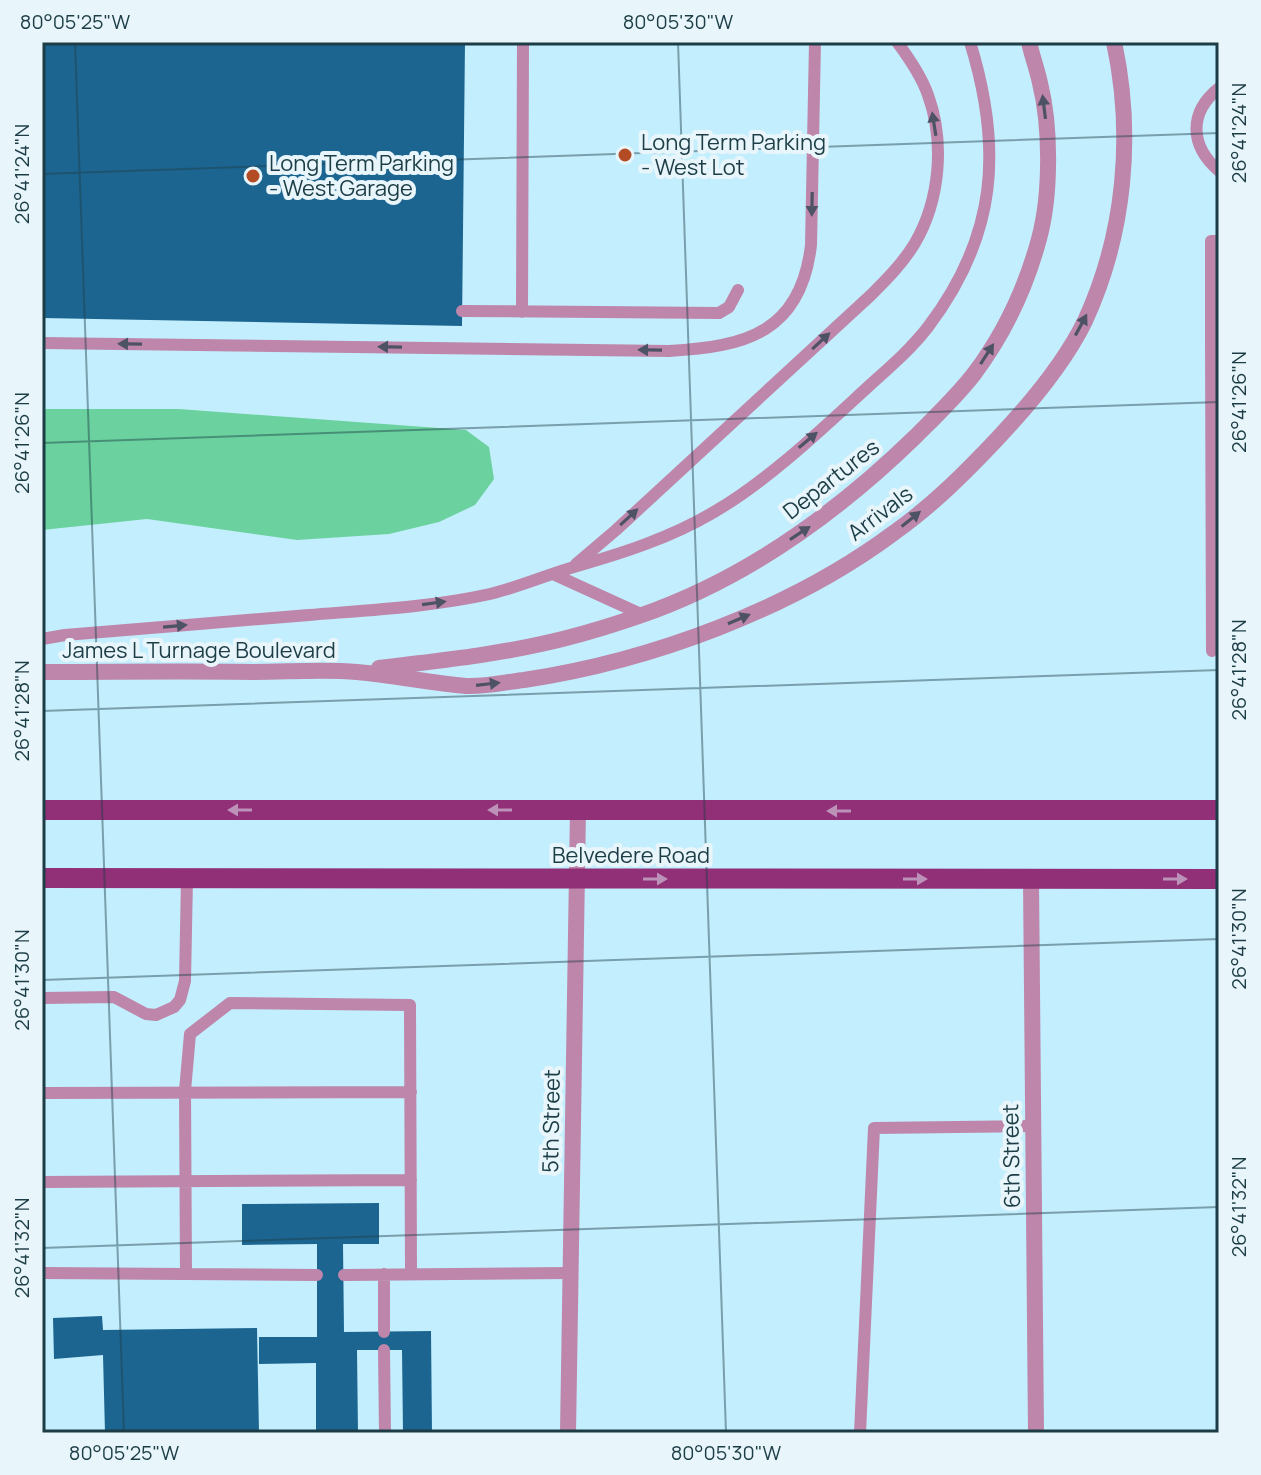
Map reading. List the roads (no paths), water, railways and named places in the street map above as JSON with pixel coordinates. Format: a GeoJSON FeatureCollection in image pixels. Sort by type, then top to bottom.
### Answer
{"type":"FeatureCollection","features":[{"type":"Feature","properties":{"kind":"main road","name":"Belvedere Road"},"geometry":{"type":"LineString","coordinates":[[42,810],[1219,810]]}},
{"type":"Feature","properties":{"kind":"main road","name":"Belvedere Road"},"geometry":{"type":"LineString","coordinates":[[42,878],[1219,879]]}},
{"type":"Feature","properties":{"kind":"street","name":"Departures"},"geometry":{"type":"LineString","coordinates":[[355,672],[540,645],[643,615],[733,573],[779,546],[822,518],[901,450],[974,374],[1004,329],[1024,287],[1040,236],[1048,185],[1047,134],[1041,85],[1029,42]]}},
{"type":"Feature","properties":{"kind":"street","name":"Arrivals"},"geometry":{"type":"LineString","coordinates":[[355,672],[470,686],[527,679],[627,658],[729,623],[798,591],[848,565],[939,497],[1019,416],[1055,369],[1083,324],[1102,279],[1117,223],[1124,170],[1121,84],[1114,42]]}},
{"type":"Feature","properties":{"kind":"street","name":"James L Turnage Boulevard"},"geometry":{"type":"LineString","coordinates":[[42,672],[355,672]]}},
{"type":"Feature","properties":{"kind":"street","name":"5th Street"},"geometry":{"type":"LineString","coordinates":[[568,1433],[578,810]]}},
{"type":"Feature","properties":{"kind":"street","name":"6th Street"},"geometry":{"type":"LineString","coordinates":[[1031,879],[1036,1433]]}},
{"type":"Feature","properties":{"kind":"lane"},"geometry":{"type":"LineString","coordinates":[[522,312],[523,42]]}},
{"type":"Feature","properties":{"kind":"lane"},"geometry":{"type":"LineString","coordinates":[[42,343],[669,351],[741,341],[777,320],[803,286],[809,265],[815,42]]}},
{"type":"Feature","properties":{"kind":"lane"},"geometry":{"type":"LineString","coordinates":[[570,568],[616,530],[871,295],[914,245],[935,192],[938,158],[929,96],[917,70],[897,42]]}},
{"type":"Feature","properties":{"kind":"lane"},"geometry":{"type":"LineString","coordinates":[[42,639],[414,606],[493,593],[637,549],[681,530],[740,496],[828,424],[904,354],[927,329],[968,261],[986,201],[990,170],[986,102],[970,42]]}},
{"type":"Feature","properties":{"kind":"lane"},"geometry":{"type":"LineString","coordinates":[[1219,88],[1203,103],[1196,124],[1200,150],[1219,171]]}},
{"type":"Feature","properties":{"kind":"lane"},"geometry":{"type":"LineString","coordinates":[[1212,651],[1215,336],[1211,241],[1219,241]]}},
{"type":"Feature","properties":{"kind":"lane"},"geometry":{"type":"LineString","coordinates":[[462,311],[719,313],[729,307],[738,290]]}},
{"type":"Feature","properties":{"kind":"lane"},"geometry":{"type":"LineString","coordinates":[[553,574],[643,615]]}},
{"type":"Feature","properties":{"kind":"lane"},"geometry":{"type":"LineString","coordinates":[[42,998],[114,997],[146,1014],[156,1015],[174,1007],[180,1000],[185,981],[187,878]]}},
{"type":"Feature","properties":{"kind":"lane"},"geometry":{"type":"LineString","coordinates":[[186,1274],[185,1091],[190,1034],[230,1003],[410,1005],[411,1274]]}},
{"type":"Feature","properties":{"kind":"lane"},"geometry":{"type":"LineString","coordinates":[[42,1093],[411,1092]]}},
{"type":"Feature","properties":{"kind":"lane"},"geometry":{"type":"LineString","coordinates":[[860,1433],[874,1128],[1033,1126]]}},
{"type":"Feature","properties":{"kind":"lane"},"geometry":{"type":"LineString","coordinates":[[42,1182],[411,1180]]}},
{"type":"Feature","properties":{"kind":"lane"},"geometry":{"type":"LineString","coordinates":[[42,1273],[317,1275]]}},
{"type":"Feature","properties":{"kind":"lane"},"geometry":{"type":"LineString","coordinates":[[344,1275],[570,1273]]}},
{"type":"Feature","properties":{"kind":"lane"},"geometry":{"type":"LineString","coordinates":[[384,1274],[384,1332]]}},
{"type":"Feature","properties":{"kind":"lane"},"geometry":{"type":"LineString","coordinates":[[384,1350],[385,1433]]}},
{"type":"Feature","properties":{"kind":"place","name":"Long Term Parking - West Lot"},"geometry":{"type":"Point","coordinates":[625,155]}},
{"type":"Feature","properties":{"kind":"place","name":"Long Term Parking - West Garage"},"geometry":{"type":"Point","coordinates":[253,176]}}]}
